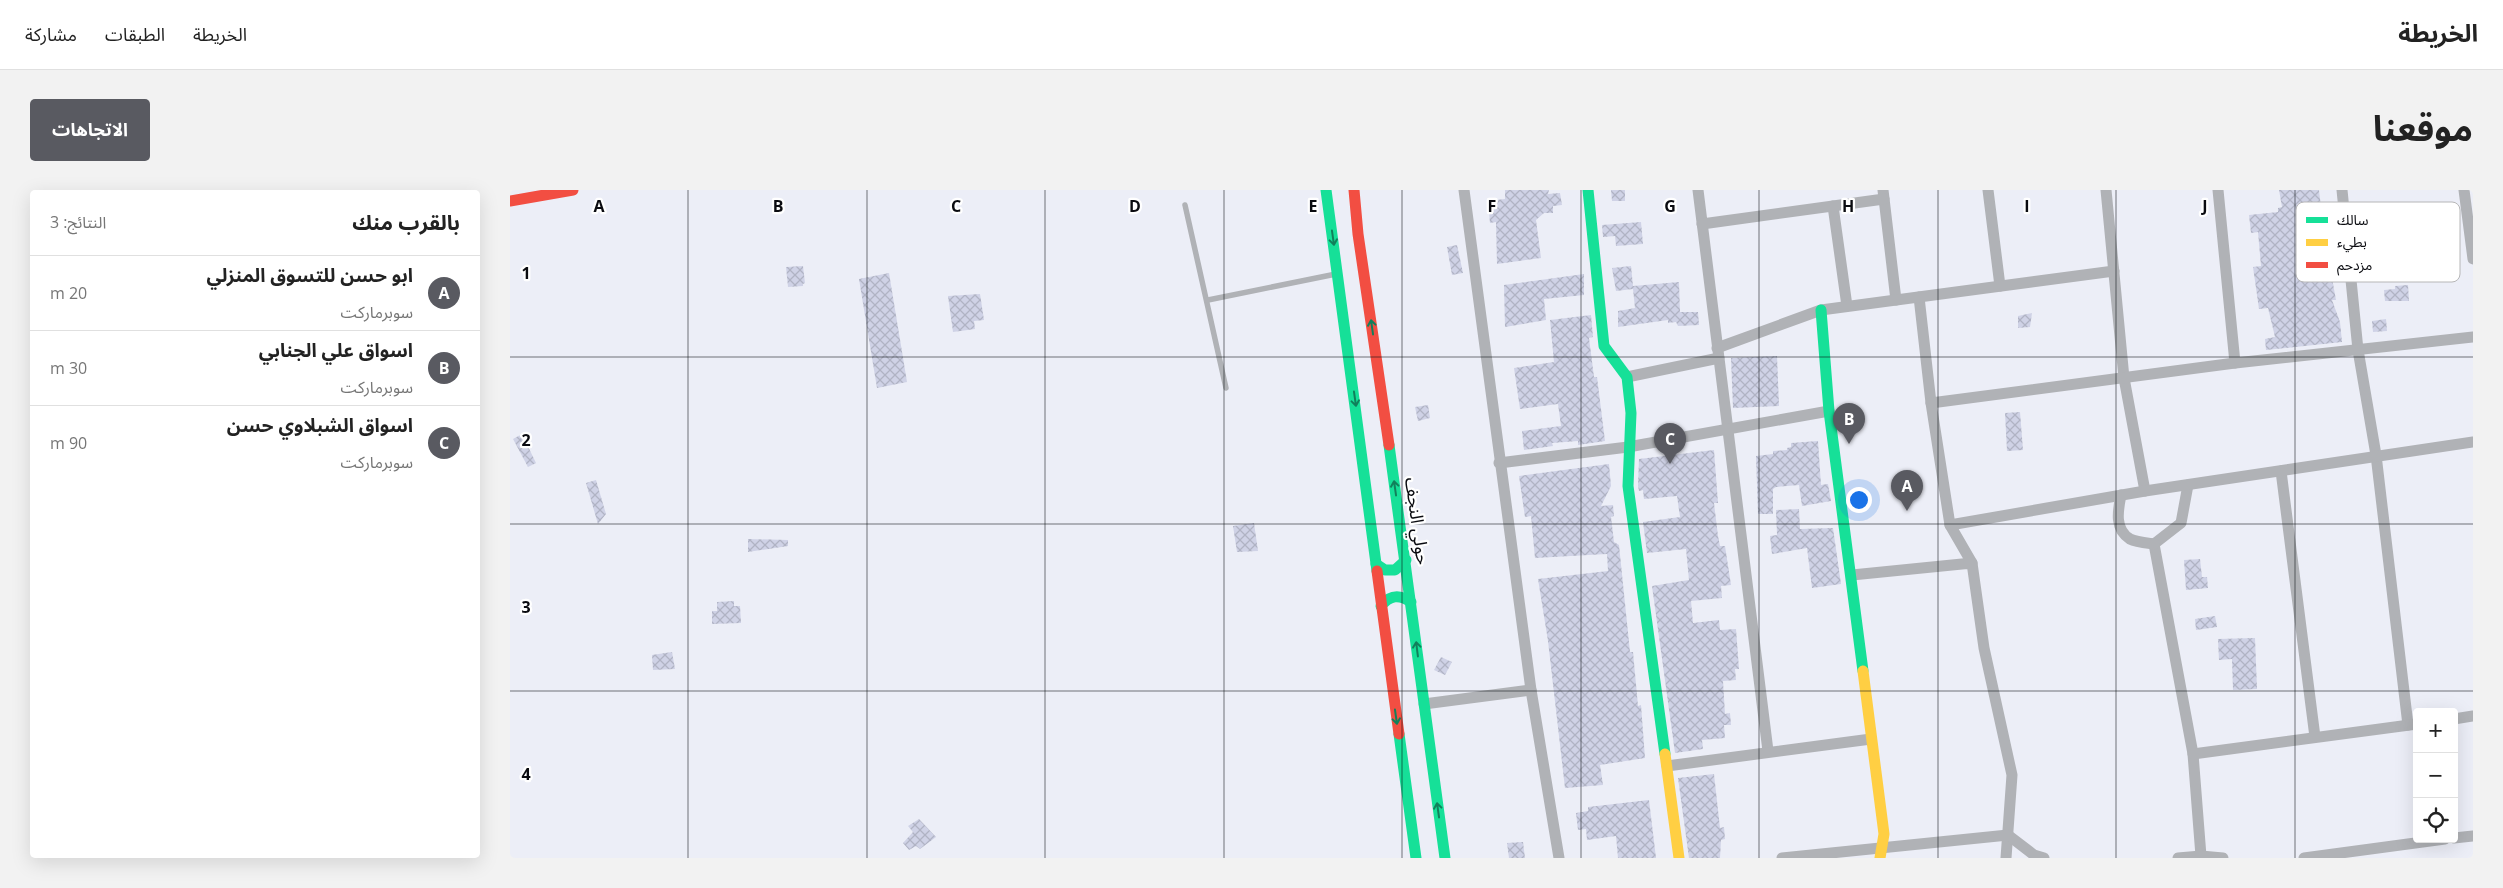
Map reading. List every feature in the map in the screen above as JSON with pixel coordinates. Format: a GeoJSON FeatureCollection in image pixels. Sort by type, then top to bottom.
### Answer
{"type":"FeatureCollection","features":[{"type":"Feature","properties":{"kind":"main road"},"geometry":{"type":"LineString","coordinates":[[510,201],[573,190]]}},
{"type":"Feature","properties":{"kind":"main road"},"geometry":{"type":"LineString","coordinates":[[1326,190],[1416,858]]}},
{"type":"Feature","properties":{"kind":"main road","name":"حولي النجف"},"geometry":{"type":"LineString","coordinates":[[1354,190],[1360,244],[1406,560],[1445,858]]}},
{"type":"Feature","properties":{"kind":"main road"},"geometry":{"type":"LineString","coordinates":[[1588,190],[1604,346],[1627,377],[1631,413],[1628,447],[1628,486],[1679,858]]}},
{"type":"Feature","properties":{"kind":"main road"},"geometry":{"type":"LineString","coordinates":[[1821,310],[1830,410],[1884,834],[1881,852]]}},
{"type":"Feature","properties":{"kind":"main road"},"geometry":{"type":"LineString","coordinates":[[1376,564],[1385,570],[1395,570],[1406,560]]}},
{"type":"Feature","properties":{"kind":"main road"},"geometry":{"type":"LineString","coordinates":[[1381,606],[1384,601],[1395,596],[1406,598],[1411,602]]}},
{"type":"Feature","properties":{"kind":"street"},"geometry":{"type":"LineString","coordinates":[[1464,190],[1499,463],[1531,690],[1559,858]]}},
{"type":"Feature","properties":{"kind":"street"},"geometry":{"type":"LineString","coordinates":[[1698,190],[1768,751]]}},
{"type":"Feature","properties":{"kind":"street"},"geometry":{"type":"LineString","coordinates":[[1988,190],[2000,286]]}},
{"type":"Feature","properties":{"kind":"street"},"geometry":{"type":"LineString","coordinates":[[2106,190],[2124,378],[2144,491]]}},
{"type":"Feature","properties":{"kind":"street"},"geometry":{"type":"LineString","coordinates":[[2218,190],[2235,363]]}},
{"type":"Feature","properties":{"kind":"street"},"geometry":{"type":"LineString","coordinates":[[2464,190],[2473,259]]}},
{"type":"Feature","properties":{"kind":"street"},"geometry":{"type":"LineString","coordinates":[[1702,224],[1833,206],[1883,194],[1896,300]]}},
{"type":"Feature","properties":{"kind":"street"},"geometry":{"type":"LineString","coordinates":[[1833,206],[1847,306]]}},
{"type":"Feature","properties":{"kind":"street"},"geometry":{"type":"LineString","coordinates":[[1627,377],[1718,353],[1821,310],[2114,271]]}},
{"type":"Feature","properties":{"kind":"street"},"geometry":{"type":"LineString","coordinates":[[2193,754],[2412,725],[2376,455],[2358,350],[2351,282]]}},
{"type":"Feature","properties":{"kind":"street"},"geometry":{"type":"LineString","coordinates":[[1919,297],[1931,404],[1950,526],[1972,564],[1984,648],[2012,775],[2006,858]]}},
{"type":"Feature","properties":{"kind":"street"},"geometry":{"type":"LineString","coordinates":[[1931,404],[2235,363],[2473,338]]}},
{"type":"Feature","properties":{"kind":"street"},"geometry":{"type":"LineString","coordinates":[[1499,463],[1628,447],[1830,410]]}},
{"type":"Feature","properties":{"kind":"street"},"geometry":{"type":"LineString","coordinates":[[1950,526],[2144,491],[2473,442]]}},
{"type":"Feature","properties":{"kind":"street"},"geometry":{"type":"LineString","coordinates":[[2281,471],[2315,737]]}},
{"type":"Feature","properties":{"kind":"street"},"geometry":{"type":"LineString","coordinates":[[2121,495],[2117,513],[2119,526],[2130,539],[2154,544],[2181,523],[2188,485]]}},
{"type":"Feature","properties":{"kind":"street"},"geometry":{"type":"LineString","coordinates":[[2154,544],[2193,754],[2201,856]]}},
{"type":"Feature","properties":{"kind":"street"},"geometry":{"type":"LineString","coordinates":[[1852,575],[1972,564]]}},
{"type":"Feature","properties":{"kind":"street"},"geometry":{"type":"LineString","coordinates":[[1424,704],[1531,690]]}},
{"type":"Feature","properties":{"kind":"street"},"geometry":{"type":"LineString","coordinates":[[2458,718],[2473,716]]}},
{"type":"Feature","properties":{"kind":"street"},"geometry":{"type":"LineString","coordinates":[[1667,766],[1871,738]]}},
{"type":"Feature","properties":{"kind":"street"},"geometry":{"type":"LineString","coordinates":[[1782,858],[1881,852],[2008,835],[2034,855],[2044,858]]}},
{"type":"Feature","properties":{"kind":"street"},"geometry":{"type":"LineString","coordinates":[[2458,838],[2473,836]]}},
{"type":"Feature","properties":{"kind":"street"},"geometry":{"type":"LineString","coordinates":[[2304,858],[2380,853],[2426,843]]}},
{"type":"Feature","properties":{"kind":"street"},"geometry":{"type":"LineString","coordinates":[[2178,858],[2201,856],[2223,858]]}},
{"type":"Feature","properties":{"kind":"lane"},"geometry":{"type":"LineString","coordinates":[[1185,205],[1208,300],[1226,388]]}},
{"type":"Feature","properties":{"kind":"lane"},"geometry":{"type":"LineString","coordinates":[[1208,300],[1338,273]]}},
{"type":"Feature","properties":{"kind":"building"},"geometry":{"type":"Polygon","coordinates":[[[1505,190],[1549,190],[1548,194],[1560,193],[1562,205],[1553,206],[1553,213],[1544,213],[1536,220],[1541,258],[1497,264],[1496,222],[1490,223],[1488,201],[1505,199],[1505,190]]]}},
{"type":"Feature","properties":{"kind":"building"},"geometry":{"type":"Polygon","coordinates":[[[1611,190],[1625,190],[1625,201],[1612,201],[1611,190]]]}},
{"type":"Feature","properties":{"kind":"building"},"geometry":{"type":"Polygon","coordinates":[[[2279,190],[2319,190],[2320,202],[2296,202],[2296,282],[2333,282],[2336,300],[2332,300],[2340,322],[2342,342],[2266,350],[2265,339],[2275,337],[2268,308],[2259,309],[2253,267],[2261,266],[2258,232],[2251,233],[2249,215],[2278,212],[2278,208],[2282,207],[2279,190]]]}},
{"type":"Feature","properties":{"kind":"building"},"geometry":{"type":"Polygon","coordinates":[[[1641,222],[1643,244],[1616,246],[1615,236],[1603,237],[1602,225],[1641,222]]]}},
{"type":"Feature","properties":{"kind":"building"},"geometry":{"type":"Polygon","coordinates":[[[1457,245],[1463,273],[1452,275],[1447,247],[1457,245]]]}},
{"type":"Feature","properties":{"kind":"building"},"geometry":{"type":"Polygon","coordinates":[[[803,266],[805,283],[803,286],[788,287],[786,267],[803,266]]]}},
{"type":"Feature","properties":{"kind":"building"},"geometry":{"type":"Polygon","coordinates":[[[1631,266],[1633,286],[1679,282],[1680,312],[1698,312],[1699,325],[1678,326],[1676,322],[1668,323],[1668,320],[1618,327],[1618,311],[1635,308],[1633,289],[1616,291],[1612,268],[1631,266]]]}},
{"type":"Feature","properties":{"kind":"building"},"geometry":{"type":"Polygon","coordinates":[[[889,273],[907,382],[877,388],[859,279],[889,273]]]}},
{"type":"Feature","properties":{"kind":"building"},"geometry":{"type":"Polygon","coordinates":[[[1584,274],[1584,295],[1544,299],[1546,320],[1505,327],[1504,285],[1584,274]]]}},
{"type":"Feature","properties":{"kind":"building"},"geometry":{"type":"Polygon","coordinates":[[[2408,285],[2409,301],[2385,301],[2384,290],[2395,289],[2395,286],[2408,285]]]}},
{"type":"Feature","properties":{"kind":"building"},"geometry":{"type":"Polygon","coordinates":[[[980,294],[984,320],[974,321],[975,329],[953,332],[948,296],[980,294]]]}},
{"type":"Feature","properties":{"kind":"building"},"geometry":{"type":"Polygon","coordinates":[[[2032,313],[2030,327],[2018,328],[2018,316],[2032,313]]]}},
{"type":"Feature","properties":{"kind":"building"},"geometry":{"type":"Polygon","coordinates":[[[1591,315],[1593,337],[1589,338],[1594,377],[1597,377],[1605,441],[1578,445],[1578,441],[1552,443],[1553,446],[1524,450],[1522,431],[1561,426],[1558,404],[1520,409],[1514,368],[1554,362],[1550,320],[1591,315]]]}},
{"type":"Feature","properties":{"kind":"building"},"geometry":{"type":"Polygon","coordinates":[[[2386,319],[2387,331],[2373,332],[2372,321],[2386,319]]]}},
{"type":"Feature","properties":{"kind":"building"},"geometry":{"type":"Polygon","coordinates":[[[1777,356],[1779,406],[1733,408],[1731,358],[1777,356]]]}},
{"type":"Feature","properties":{"kind":"building"},"geometry":{"type":"Polygon","coordinates":[[[1428,405],[1430,418],[1418,421],[1415,407],[1428,405]]]}},
{"type":"Feature","properties":{"kind":"building"},"geometry":{"type":"Polygon","coordinates":[[[2020,412],[2023,450],[2007,451],[2005,413],[2020,412]]]}},
{"type":"Feature","properties":{"kind":"building"},"geometry":{"type":"Polygon","coordinates":[[[522,434],[536,463],[528,467],[513,439],[522,434]]]}},
{"type":"Feature","properties":{"kind":"building"},"geometry":{"type":"Polygon","coordinates":[[[1818,441],[1821,485],[1828,484],[1831,501],[1802,506],[1799,485],[1776,487],[1773,489],[1773,514],[1758,514],[1756,456],[1773,454],[1773,451],[1787,450],[1787,448],[1791,447],[1791,443],[1818,441]]]}},
{"type":"Feature","properties":{"kind":"building"},"geometry":{"type":"Polygon","coordinates":[[[1714,450],[1718,503],[1714,503],[1718,536],[1720,546],[1725,546],[1731,585],[1721,586],[1722,598],[1691,601],[1693,623],[1719,620],[1720,630],[1736,629],[1739,669],[1735,669],[1736,680],[1723,681],[1725,714],[1730,713],[1731,725],[1724,725],[1725,738],[1702,740],[1703,749],[1675,753],[1652,586],[1689,580],[1686,549],[1647,553],[1643,522],[1680,517],[1677,496],[1644,499],[1643,490],[1639,491],[1638,486],[1639,459],[1714,450]]]}},
{"type":"Feature","properties":{"kind":"building"},"geometry":{"type":"Polygon","coordinates":[[[1609,464],[1611,486],[1601,506],[1613,505],[1614,516],[1611,517],[1614,542],[1619,545],[1630,652],[1633,652],[1638,706],[1641,705],[1645,758],[1600,765],[1603,785],[1565,788],[1548,641],[1538,579],[1608,571],[1607,554],[1535,558],[1531,516],[1525,517],[1519,476],[1609,464]]]}},
{"type":"Feature","properties":{"kind":"building"},"geometry":{"type":"Polygon","coordinates":[[[596,480],[606,514],[598,524],[586,483],[596,480]]]}},
{"type":"Feature","properties":{"kind":"building"},"geometry":{"type":"Polygon","coordinates":[[[1799,509],[1800,529],[1833,528],[1841,584],[1812,588],[1807,548],[1772,554],[1770,536],[1777,535],[1776,510],[1799,509]]]}},
{"type":"Feature","properties":{"kind":"building"},"geometry":{"type":"Polygon","coordinates":[[[1254,523],[1258,551],[1237,552],[1233,526],[1254,523]]]}},
{"type":"Feature","properties":{"kind":"building"},"geometry":{"type":"Polygon","coordinates":[[[748,539],[788,540],[788,546],[748,552],[748,539]]]}},
{"type":"Feature","properties":{"kind":"building"},"geometry":{"type":"Polygon","coordinates":[[[2200,559],[2202,577],[2207,577],[2208,588],[2186,590],[2184,560],[2200,559]]]}},
{"type":"Feature","properties":{"kind":"building"},"geometry":{"type":"Polygon","coordinates":[[[734,601],[734,606],[740,606],[741,623],[712,624],[712,611],[717,611],[717,602],[734,601]]]}},
{"type":"Feature","properties":{"kind":"building"},"geometry":{"type":"Polygon","coordinates":[[[2215,616],[2217,627],[2196,630],[2195,619],[2215,616]]]}},
{"type":"Feature","properties":{"kind":"building"},"geometry":{"type":"Polygon","coordinates":[[[2255,638],[2257,689],[2233,690],[2232,659],[2219,660],[2218,639],[2255,638]]]}},
{"type":"Feature","properties":{"kind":"building"},"geometry":{"type":"Polygon","coordinates":[[[672,652],[675,669],[653,670],[652,655],[672,652]]]}},
{"type":"Feature","properties":{"kind":"building"},"geometry":{"type":"Polygon","coordinates":[[[1441,657],[1452,662],[1445,675],[1434,670],[1441,657]]]}},
{"type":"Feature","properties":{"kind":"building"},"geometry":{"type":"Polygon","coordinates":[[[1714,774],[1720,828],[1724,827],[1725,839],[1721,840],[1720,858],[1689,858],[1678,778],[1714,774]]]}},
{"type":"Feature","properties":{"kind":"building"},"geometry":{"type":"Polygon","coordinates":[[[1649,800],[1656,858],[1618,858],[1616,836],[1587,840],[1586,829],[1578,830],[1576,813],[1588,811],[1588,807],[1649,800]]]}},
{"type":"Feature","properties":{"kind":"building"},"geometry":{"type":"Polygon","coordinates":[[[919,819],[936,837],[920,849],[916,846],[909,850],[903,843],[913,832],[908,826],[919,819]]]}},
{"type":"Feature","properties":{"kind":"building"},"geometry":{"type":"Polygon","coordinates":[[[1523,842],[1525,858],[1509,858],[1507,843],[1523,842]]]}},
{"type":"Feature","properties":{"kind":"traffic: fast"},"geometry":{"type":"LineString","coordinates":[[1326,190],[1377,571]]}},
{"type":"Feature","properties":{"kind":"traffic: fast"},"geometry":{"type":"LineString","coordinates":[[1588,190],[1604,346],[1627,377],[1631,413],[1628,486],[1665,754]]}},
{"type":"Feature","properties":{"kind":"traffic: fast"},"geometry":{"type":"LineString","coordinates":[[1821,310],[1829,411],[1863,671]]}},
{"type":"Feature","properties":{"kind":"traffic: fast"},"geometry":{"type":"LineString","coordinates":[[1389,445],[1445,858]]}},
{"type":"Feature","properties":{"kind":"traffic: fast"},"geometry":{"type":"LineString","coordinates":[[1376,564],[1385,570],[1395,570],[1406,560]]}},
{"type":"Feature","properties":{"kind":"traffic: fast"},"geometry":{"type":"LineString","coordinates":[[1381,606],[1395,597],[1411,602]]}},
{"type":"Feature","properties":{"kind":"traffic: fast"},"geometry":{"type":"LineString","coordinates":[[1399,734],[1416,858]]}},
{"type":"Feature","properties":{"kind":"traffic: slow"},"geometry":{"type":"LineString","coordinates":[[1863,671],[1884,834],[1880,858]]}},
{"type":"Feature","properties":{"kind":"traffic: slow"},"geometry":{"type":"LineString","coordinates":[[1665,754],[1679,858]]}},
{"type":"Feature","properties":{"kind":"traffic: jam"},"geometry":{"type":"LineString","coordinates":[[510,201],[573,190]]}},
{"type":"Feature","properties":{"kind":"traffic: jam"},"geometry":{"type":"LineString","coordinates":[[1354,190],[1358,234],[1389,445]]}},
{"type":"Feature","properties":{"kind":"traffic: jam"},"geometry":{"type":"LineString","coordinates":[[1377,571],[1399,734]]}},
{"type":"Feature","properties":{"kind":"place","name":"اسواق علي الجنابي"},"geometry":{"type":"Point","coordinates":[1849,444]}},
{"type":"Feature","properties":{"kind":"place","name":"اسواق الشبلاوي حسن"},"geometry":{"type":"Point","coordinates":[1670,464]}},
{"type":"Feature","properties":{"kind":"place","name":"ابو حسن للتسوق المنزلي"},"geometry":{"type":"Point","coordinates":[1907,511]}}]}
